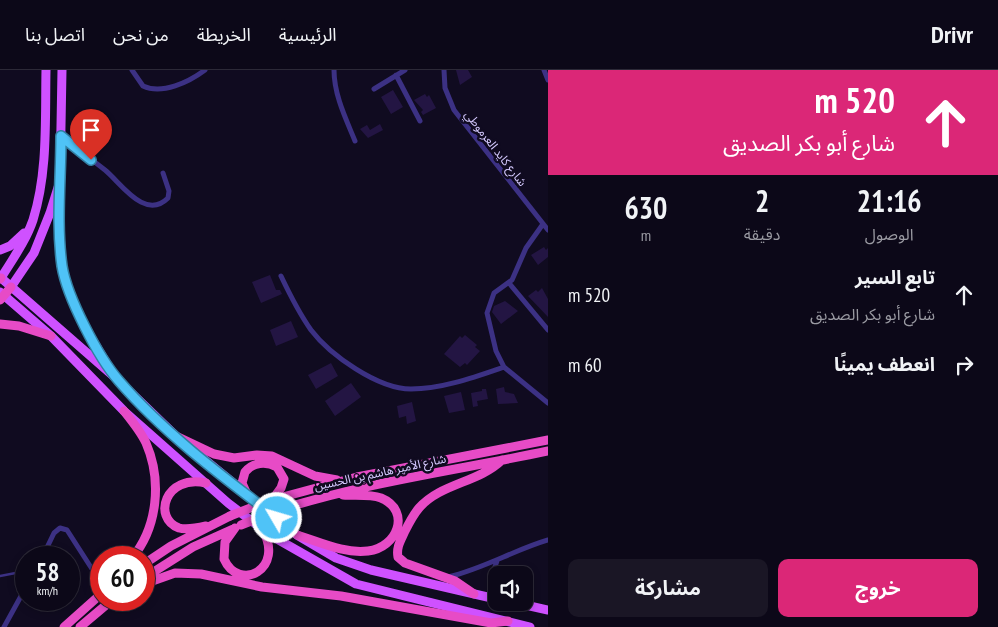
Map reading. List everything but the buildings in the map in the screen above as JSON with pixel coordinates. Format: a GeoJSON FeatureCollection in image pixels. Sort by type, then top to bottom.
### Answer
{"type":"FeatureCollection","features":[{"type":"Feature","properties":{"kind":"highway"},"geometry":{"type":"LineString","coordinates":[[2,296],[11,287]]}},
{"type":"Feature","properties":{"kind":"highway"},"geometry":{"type":"LineString","coordinates":[[0,324],[19,326],[52,336]]}},
{"type":"Feature","properties":{"kind":"highway"},"geometry":{"type":"LineString","coordinates":[[124,411],[146,442],[153,466],[155,503],[150,531],[142,546]]}},
{"type":"Feature","properties":{"kind":"highway"},"geometry":{"type":"LineString","coordinates":[[176,436],[224,457],[272,456],[315,476],[343,480]]}},
{"type":"Feature","properties":{"kind":"highway","name":"شارع الأمير هاشم بن الحسين"},"geometry":{"type":"LineString","coordinates":[[155,557],[206,526],[270,500],[343,480],[548,440]]}},
{"type":"Feature","properties":{"kind":"highway","name":"شارع الأمير هاشم بن الحسين"},"geometry":{"type":"LineString","coordinates":[[155,571],[193,548],[238,526],[279,510],[330,494],[548,451]]}},
{"type":"Feature","properties":{"kind":"highway"},"geometry":{"type":"LineString","coordinates":[[474,594],[446,578],[400,560],[397,552],[401,539],[416,512],[427,499],[448,488],[483,475],[503,460]]}},
{"type":"Feature","properties":{"kind":"highway"},"geometry":{"type":"LineString","coordinates":[[247,494],[242,483],[245,472],[255,464],[268,463],[278,467],[284,479],[281,488],[270,500]]}},
{"type":"Feature","properties":{"kind":"highway"},"geometry":{"type":"LineString","coordinates":[[206,483],[195,481],[180,485],[170,492],[165,502],[167,515],[174,525],[188,529],[206,526]]}},
{"type":"Feature","properties":{"kind":"highway"},"geometry":{"type":"LineString","coordinates":[[297,535],[343,550],[366,552],[380,549],[395,536],[398,523],[394,510],[388,502],[374,497],[330,494]]}},
{"type":"Feature","properties":{"kind":"highway"},"geometry":{"type":"LineString","coordinates":[[238,526],[225,542],[224,559],[234,573],[246,575],[262,568],[268,560],[268,541],[262,529]]}},
{"type":"Feature","properties":{"kind":"highway"},"geometry":{"type":"LineString","coordinates":[[155,580],[175,573],[201,574],[262,586],[341,596],[492,623],[508,622]]}},
{"type":"Feature","properties":{"kind":"highway"},"geometry":{"type":"LineString","coordinates":[[64,627],[90,604]]}},
{"type":"Feature","properties":{"kind":"highway"},"geometry":{"type":"LineString","coordinates":[[80,627],[99,611]]}},
{"type":"Feature","properties":{"kind":"main road"},"geometry":{"type":"LineString","coordinates":[[46,70],[44,165],[33,221],[21,247],[0,278],[118,380],[176,436],[297,535],[325,552],[350,563],[488,597]]}},
{"type":"Feature","properties":{"kind":"main road"},"geometry":{"type":"LineString","coordinates":[[62,70],[60,230],[65,279],[86,328],[118,380]]}},
{"type":"Feature","properties":{"kind":"main road"},"geometry":{"type":"LineString","coordinates":[[11,287],[34,252],[50,213],[60,181]]}},
{"type":"Feature","properties":{"kind":"main road"},"geometry":{"type":"LineString","coordinates":[[0,250],[16,241],[33,221]]}},
{"type":"Feature","properties":{"kind":"main road"},"geometry":{"type":"LineString","coordinates":[[2,296],[52,336],[124,411],[228,503],[262,529],[306,558],[356,584],[530,627]]}},
{"type":"Feature","properties":{"kind":"main road"},"geometry":{"type":"LineString","coordinates":[[533,607],[548,610]]}},
{"type":"Feature","properties":{"kind":"street"},"geometry":{"type":"LineString","coordinates":[[132,70],[143,86],[158,90],[186,82],[205,70]]}},
{"type":"Feature","properties":{"kind":"street"},"geometry":{"type":"LineString","coordinates":[[334,70],[335,83],[341,104],[355,141]]}},
{"type":"Feature","properties":{"kind":"street"},"geometry":{"type":"LineString","coordinates":[[374,89],[405,70]]}},
{"type":"Feature","properties":{"kind":"street","name":"شارع كايد العرموطي"},"geometry":{"type":"LineString","coordinates":[[444,70],[445,88],[454,110],[548,230]]}},
{"type":"Feature","properties":{"kind":"street"},"geometry":{"type":"LineString","coordinates":[[544,70],[548,80]]}},
{"type":"Feature","properties":{"kind":"street"},"geometry":{"type":"LineString","coordinates":[[396,75],[420,122]]}},
{"type":"Feature","properties":{"kind":"street"},"geometry":{"type":"LineString","coordinates":[[61,136],[107,172],[130,195],[142,203],[158,204],[168,198],[169,191],[164,173]]}},
{"type":"Feature","properties":{"kind":"street"},"geometry":{"type":"LineString","coordinates":[[543,224],[526,248],[509,283],[494,293],[489,302],[487,313],[496,351],[504,367],[548,403]]}},
{"type":"Feature","properties":{"kind":"street"},"geometry":{"type":"LineString","coordinates":[[281,276],[312,331],[342,358],[376,380],[412,390],[460,381],[504,367]]}},
{"type":"Feature","properties":{"kind":"street"},"geometry":{"type":"LineString","coordinates":[[509,283],[548,330]]}},
{"type":"Feature","properties":{"kind":"street"},"geometry":{"type":"LineString","coordinates":[[48,546],[54,533],[60,528],[67,530],[77,546]]}},
{"type":"Feature","properties":{"kind":"street"},"geometry":{"type":"LineString","coordinates":[[446,578],[548,540]]}},
{"type":"Feature","properties":{"kind":"street"},"geometry":{"type":"LineString","coordinates":[[80,550],[90,566]]}},
{"type":"Feature","properties":{"kind":"street"},"geometry":{"type":"LineString","coordinates":[[495,566],[497,560]]}},
{"type":"Feature","properties":{"kind":"street"},"geometry":{"type":"LineString","coordinates":[[4,627],[15,606]]}},
{"type":"Feature","properties":{"kind":"lane"},"geometry":{"type":"LineString","coordinates":[[0,576],[15,573]]}},
{"type":"Feature","properties":{"kind":"route"},"geometry":{"type":"LineString","coordinates":[[91,160],[61,136],[60,230],[62,266],[73,301],[86,328],[118,380],[176,436],[277,518]]}}]}
